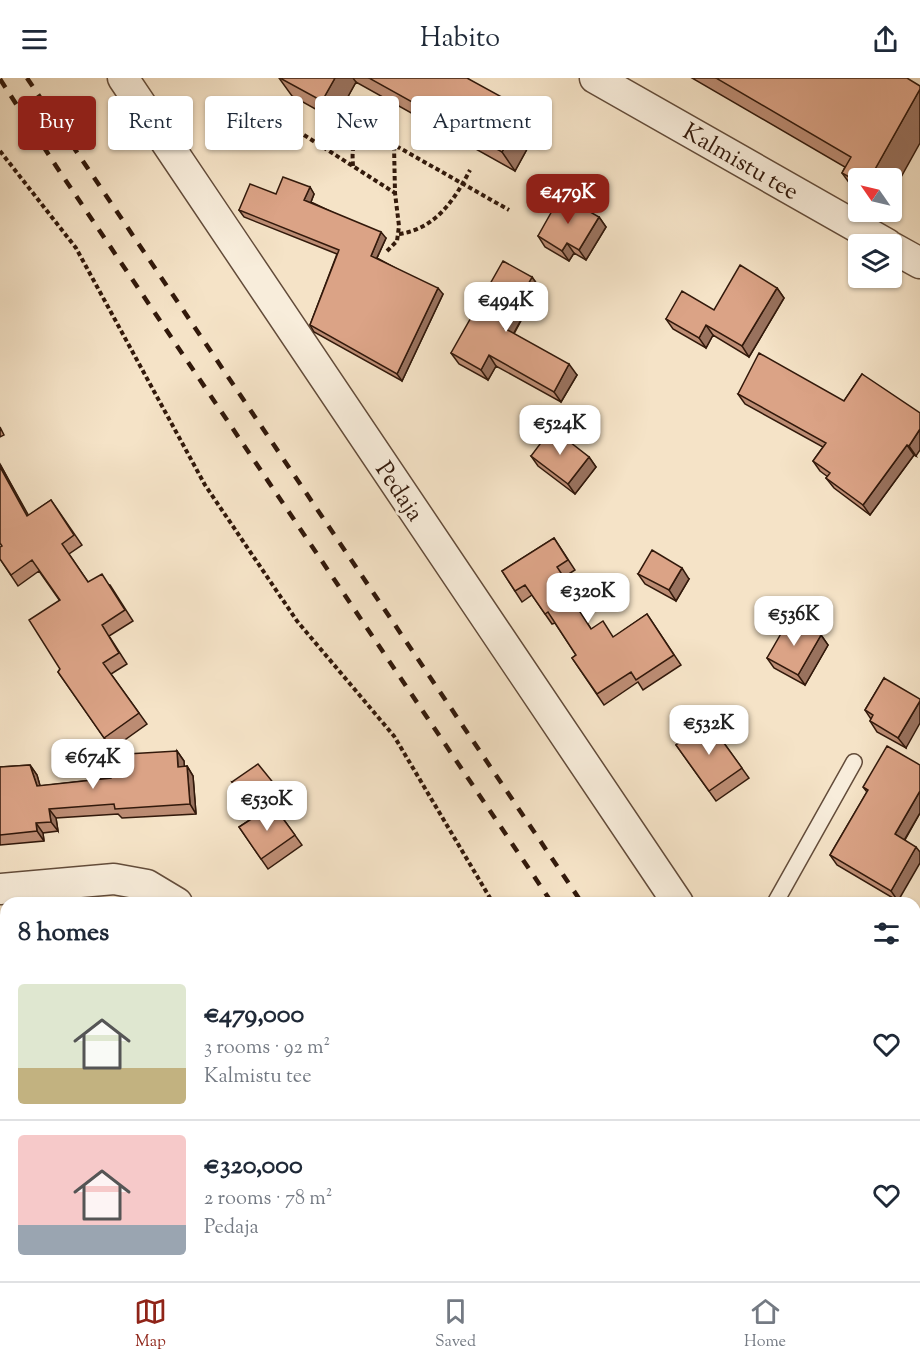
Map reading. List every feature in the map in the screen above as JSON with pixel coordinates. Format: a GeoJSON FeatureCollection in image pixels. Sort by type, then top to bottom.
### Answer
{"type":"FeatureCollection","features":[{"type":"Feature","properties":{"kind":"street","name":"Pedaja"},"geometry":{"type":"LineString","coordinates":[[123,78],[674,897]]}},
{"type":"Feature","properties":{"kind":"street","name":"Kalmistu tee"},"geometry":{"type":"LineString","coordinates":[[595,78],[869,234]]}},
{"type":"Feature","properties":{"kind":"street"},"geometry":{"type":"LineString","coordinates":[[902,253],[920,263]]}},
{"type":"Feature","properties":{"kind":"street"},"geometry":{"type":"LineString","coordinates":[[0,889],[114,879],[147,885],[167,897]]}},
{"type":"Feature","properties":{"kind":"lane"},"geometry":{"type":"LineString","coordinates":[[778,897],[854,762]]}},
{"type":"Feature","properties":{"kind":"path"},"geometry":{"type":"LineString","coordinates":[[304,135],[395,193]]}},
{"type":"Feature","properties":{"kind":"path"},"geometry":{"type":"LineString","coordinates":[[399,148],[509,210]]}},
{"type":"Feature","properties":{"kind":"path"},"geometry":{"type":"LineString","coordinates":[[352,150],[353,166]]}},
{"type":"Feature","properties":{"kind":"path"},"geometry":{"type":"LineString","coordinates":[[387,251],[397,241],[399,234],[394,150]]}},
{"type":"Feature","properties":{"kind":"path"},"geometry":{"type":"LineString","coordinates":[[0,151],[76,248],[206,485],[297,621],[394,736],[489,897]]}},
{"type":"Feature","properties":{"kind":"path"},"geometry":{"type":"LineString","coordinates":[[399,234],[415,232],[431,223],[450,203],[470,170]]}},
{"type":"Feature","properties":{"kind":"building"},"geometry":{"type":"Polygon","coordinates":[[[280,78],[335,78],[325,96],[315,97],[280,78]]]}},
{"type":"Feature","properties":{"kind":"building"},"geometry":{"type":"Polygon","coordinates":[[[369,78],[467,78],[500,96],[411,96],[411,101],[369,78]]]}},
{"type":"Feature","properties":{"kind":"building"},"geometry":{"type":"Polygon","coordinates":[[[716,78],[907,78],[920,86],[876,168],[848,168],[848,176],[842,173],[851,157],[716,78]]]}},
{"type":"Feature","properties":{"kind":"building"},"geometry":{"type":"Polygon","coordinates":[[[283,177],[310,187],[304,200],[381,232],[371,256],[438,288],[397,374],[310,325],[339,250],[239,210],[250,184],[276,194],[283,177]]]}},
{"type":"Feature","properties":{"kind":"building"},"geometry":{"type":"Polygon","coordinates":[[[561,195],[599,217],[579,250],[567,243],[562,251],[538,236],[561,195]]]}},
{"type":"Feature","properties":{"kind":"building"},"geometry":{"type":"Polygon","coordinates":[[[503,261],[532,277],[504,328],[569,364],[554,392],[489,355],[481,370],[451,353],[503,261]]]}},
{"type":"Feature","properties":{"kind":"building"},"geometry":{"type":"Polygon","coordinates":[[[740,265],[777,288],[742,346],[706,325],[699,338],[666,319],[682,291],[714,310],[740,265]]]}},
{"type":"Feature","properties":{"kind":"building"},"geometry":{"type":"Polygon","coordinates":[[[759,353],[844,401],[862,374],[920,413],[920,429],[863,505],[826,478],[830,473],[813,461],[826,443],[738,394],[759,353]]]}},
{"type":"Feature","properties":{"kind":"building"},"geometry":{"type":"Polygon","coordinates":[[[552,428],[589,457],[568,484],[531,456],[552,428]]]}},
{"type":"Feature","properties":{"kind":"building"},"geometry":{"type":"Polygon","coordinates":[[[0,467],[27,516],[51,500],[74,535],[62,544],[88,582],[102,574],[125,610],[102,625],[119,653],[103,663],[139,713],[104,738],[58,672],[60,669],[29,620],[60,600],[32,560],[11,575],[0,559],[0,547],[2,546],[0,543],[0,467]]]}},
{"type":"Feature","properties":{"kind":"building"},"geometry":{"type":"Polygon","coordinates":[[[554,538],[568,560],[557,567],[567,582],[562,584],[591,629],[603,621],[613,637],[647,614],[674,655],[636,680],[631,672],[597,694],[572,658],[576,655],[548,612],[545,614],[525,585],[515,591],[502,571],[554,538]]]}},
{"type":"Feature","properties":{"kind":"building"},"geometry":{"type":"Polygon","coordinates":[[[652,550],[682,568],[669,590],[638,574],[652,550]]]}},
{"type":"Feature","properties":{"kind":"building"},"geometry":{"type":"Polygon","coordinates":[[[790,618],[821,635],[798,675],[767,658],[790,618]]]}},
{"type":"Feature","properties":{"kind":"building"},"geometry":{"type":"Polygon","coordinates":[[[884,678],[920,699],[898,738],[870,721],[873,715],[865,710],[884,678]]]}},
{"type":"Feature","properties":{"kind":"building"},"geometry":{"type":"Polygon","coordinates":[[[708,721],[742,768],[709,791],[676,745],[708,721]]]}},
{"type":"Feature","properties":{"kind":"building"},"geometry":{"type":"Polygon","coordinates":[[[887,746],[920,765],[920,791],[895,834],[916,847],[891,891],[830,855],[868,790],[863,787],[887,746]]]}},
{"type":"Feature","properties":{"kind":"building"},"geometry":{"type":"Polygon","coordinates":[[[177,751],[178,767],[187,766],[190,804],[115,809],[114,804],[49,809],[51,822],[36,823],[37,831],[0,835],[0,767],[30,765],[37,786],[111,778],[110,755],[177,751]]]}},
{"type":"Feature","properties":{"kind":"building"},"geometry":{"type":"Polygon","coordinates":[[[258,764],[284,796],[254,813],[232,782],[258,764]]]}},
{"type":"Feature","properties":{"kind":"building"},"geometry":{"type":"Polygon","coordinates":[[[273,805],[295,835],[261,859],[239,827],[273,805]]]}},
{"type":"Feature","properties":{"kind":"railway"},"geometry":{"type":"LineString","coordinates":[[27,78],[578,897]]}},
{"type":"Feature","properties":{"kind":"railway"},"geometry":{"type":"LineString","coordinates":[[0,79],[56,166],[548,897]]}}]}
